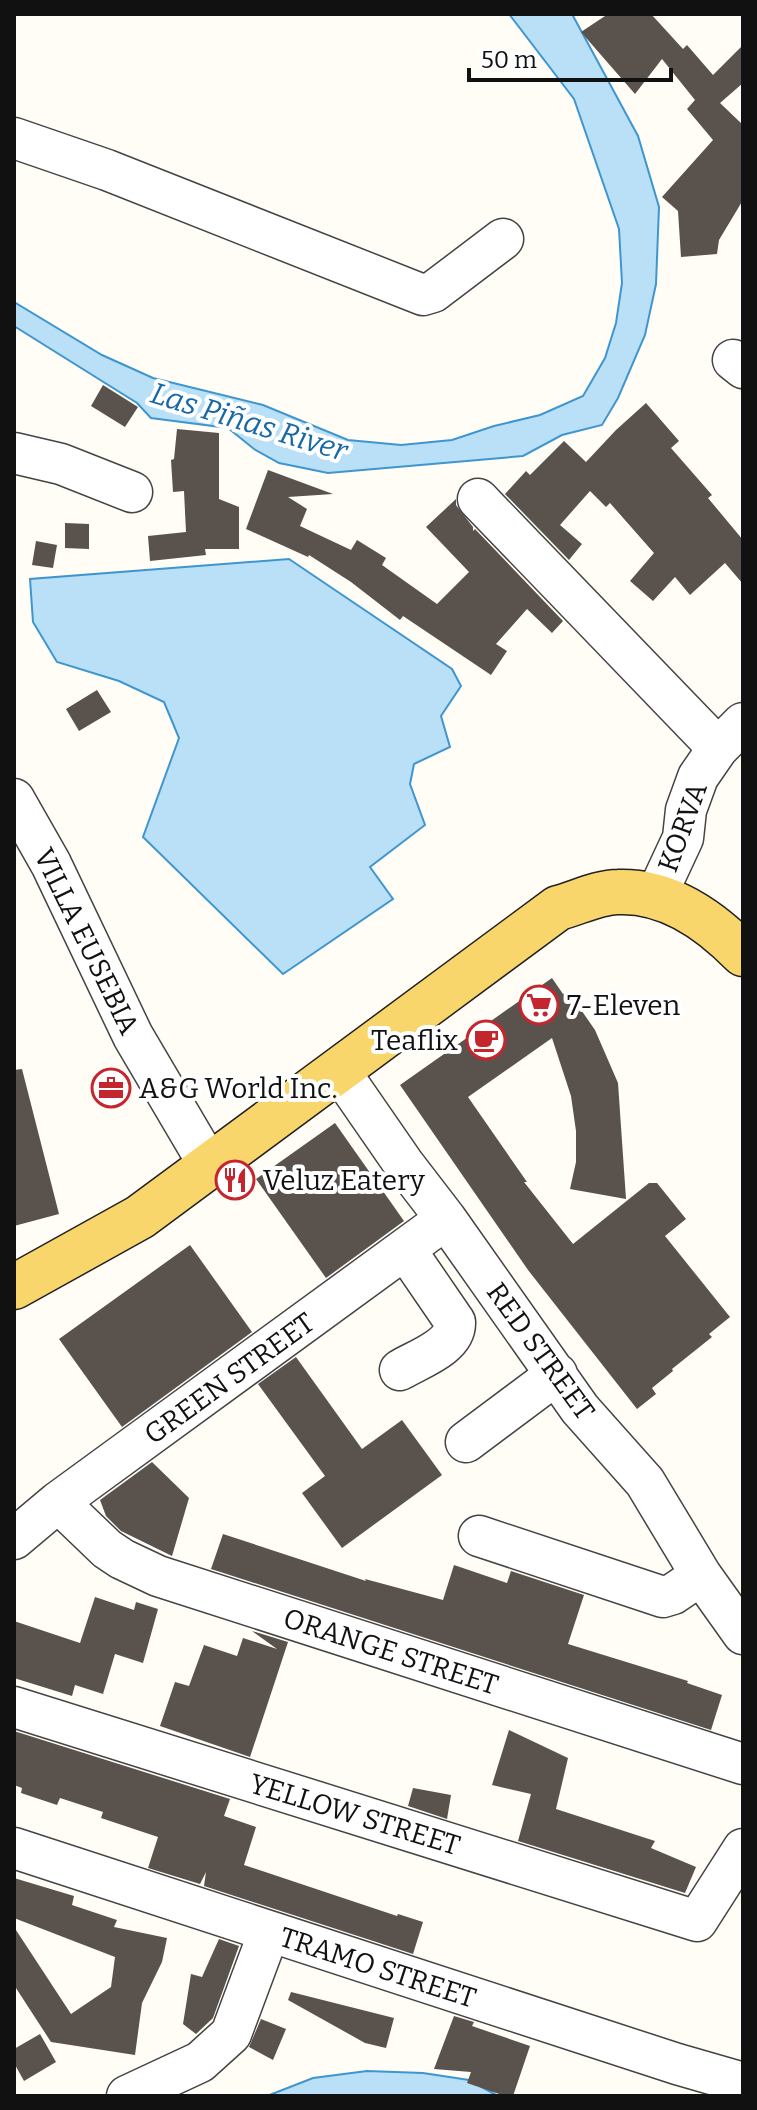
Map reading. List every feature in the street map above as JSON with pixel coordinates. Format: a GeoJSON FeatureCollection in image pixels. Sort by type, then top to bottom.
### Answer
{"type":"FeatureCollection","features":[{"type":"Feature","properties":{"kind":"main road"},"geometry":{"type":"LineString","coordinates":[[14,1287],[140,1217],[558,908],[617,891],[656,896],[694,912],[743,954]]}},
{"type":"Feature","properties":{"kind":"street"},"geometry":{"type":"LineString","coordinates":[[14,138],[107,170],[423,295],[433,292],[503,239]]}},
{"type":"Feature","properties":{"kind":"street"},"geometry":{"type":"LineString","coordinates":[[14,453],[61,464],[132,492]]}},
{"type":"Feature","properties":{"kind":"street"},"geometry":{"type":"LineString","coordinates":[[478,499],[730,736]]}},
{"type":"Feature","properties":{"kind":"street","name":"KORVA"},"geometry":{"type":"LineString","coordinates":[[656,896],[683,838],[686,810],[698,777],[730,736]]}},
{"type":"Feature","properties":{"kind":"street","name":"VILLA EUSEBIA"},"geometry":{"type":"LineString","coordinates":[[14,799],[51,864],[133,1036],[209,1165]]}},
{"type":"Feature","properties":{"kind":"street","name":"RED STREET"},"geometry":{"type":"LineString","coordinates":[[338,1069],[580,1409],[645,1482],[701,1575],[743,1634]]}},
{"type":"Feature","properties":{"kind":"street","name":"GREEN STREET"},"geometry":{"type":"LineString","coordinates":[[14,1539],[58,1502],[446,1219]]}},
{"type":"Feature","properties":{"kind":"street"},"geometry":{"type":"LineString","coordinates":[[400,1370],[450,1342],[456,1331],[455,1322],[405,1249]]}},
{"type":"Feature","properties":{"kind":"street"},"geometry":{"type":"LineString","coordinates":[[466,1442],[557,1374]]}},
{"type":"Feature","properties":{"kind":"street","name":"ORANGE STREET"},"geometry":{"type":"LineString","coordinates":[[58,1502],[107,1549],[158,1576],[743,1764]]}},
{"type":"Feature","properties":{"kind":"street"},"geometry":{"type":"LineString","coordinates":[[479,1536],[663,1597],[673,1594],[701,1575]]}},
{"type":"Feature","properties":{"kind":"street","name":"YELLOW STREET"},"geometry":{"type":"LineString","coordinates":[[14,1707],[697,1921],[743,1849]]}},
{"type":"Feature","properties":{"kind":"street","name":"TRAMO STREET"},"geometry":{"type":"LineString","coordinates":[[14,1848],[269,1932],[670,2080],[743,2083]]}},
{"type":"Feature","properties":{"kind":"street"},"geometry":{"type":"LineString","coordinates":[[127,2096],[200,2062],[231,2034],[269,1932]]}},
{"type":"Feature","properties":{"kind":"water","name":"Las Piñas River"},"geometry":{"type":"Polygon","coordinates":[[[509,14],[572,14],[638,136],[659,207],[656,284],[645,335],[618,398],[602,425],[562,435],[523,456],[328,473],[279,463],[254,449],[228,428],[151,418],[137,403],[14,326],[14,302],[102,355],[153,378],[263,405],[348,440],[401,445],[452,440],[540,415],[583,396],[605,358],[616,323],[622,283],[619,229],[574,99],[509,14]]]}},
{"type":"Feature","properties":{"kind":"water"},"geometry":{"type":"Polygon","coordinates":[[[289,559],[452,669],[461,686],[441,716],[450,747],[414,764],[410,784],[425,825],[370,867],[393,899],[283,974],[143,837],[179,738],[164,702],[119,681],[57,662],[33,622],[30,579],[289,559]]]}},
{"type":"Feature","properties":{"kind":"water"},"geometry":{"type":"Polygon","coordinates":[[[367,2071],[423,2073],[469,2080],[498,2096],[267,2096],[313,2078],[367,2071]]]}},
{"type":"Feature","properties":{"kind":"building"},"geometry":{"type":"Polygon","coordinates":[[[608,14],[651,14],[683,49],[687,45],[713,75],[743,45],[743,83],[720,103],[743,125],[743,200],[719,240],[717,254],[681,257],[678,211],[662,197],[713,140],[687,109],[695,100],[662,59],[635,94],[581,32],[608,14]]]}},
{"type":"Feature","properties":{"kind":"building"},"geometry":{"type":"Polygon","coordinates":[[[103,385],[138,407],[125,427],[91,406],[103,385]]]}},
{"type":"Feature","properties":{"kind":"building"},"geometry":{"type":"Polygon","coordinates":[[[646,403],[679,441],[671,448],[712,495],[708,498],[743,540],[743,584],[725,563],[690,595],[675,577],[653,601],[630,581],[654,553],[610,503],[606,507],[590,491],[560,525],[582,544],[569,560],[505,494],[526,471],[530,475],[564,441],[586,462],[646,403]]]}},
{"type":"Feature","properties":{"kind":"building"},"geometry":{"type":"Polygon","coordinates":[[[177,429],[219,433],[219,499],[239,507],[239,549],[205,549],[206,555],[150,561],[148,536],[186,532],[184,491],[173,492],[171,460],[174,459],[177,429]]]}},
{"type":"Feature","properties":{"kind":"building"},"geometry":{"type":"Polygon","coordinates":[[[268,470],[333,494],[288,497],[307,509],[300,526],[351,550],[357,540],[386,558],[382,565],[437,604],[469,572],[426,527],[456,499],[456,505],[473,531],[475,529],[563,621],[552,633],[527,609],[496,644],[507,651],[491,675],[403,616],[400,620],[351,582],[309,555],[246,529],[268,470]]]}},
{"type":"Feature","properties":{"kind":"building"},"geometry":{"type":"Polygon","coordinates":[[[65,523],[89,524],[89,549],[65,548],[65,523]]]}},
{"type":"Feature","properties":{"kind":"building"},"geometry":{"type":"Polygon","coordinates":[[[36,541],[57,545],[53,568],[32,565],[36,541]]]}},
{"type":"Feature","properties":{"kind":"building"},"geometry":{"type":"Polygon","coordinates":[[[97,690],[111,712],[79,731],[66,709],[97,690]]]}},
{"type":"Feature","properties":{"kind":"building"},"geometry":{"type":"Polygon","coordinates":[[[552,978],[563,994],[568,991],[595,1030],[618,1083],[626,1199],[570,1189],[576,1162],[576,1131],[571,1096],[552,1038],[468,1097],[527,1182],[524,1182],[573,1244],[649,1183],[657,1183],[686,1219],[665,1236],[730,1317],[709,1334],[712,1337],[652,1388],[656,1394],[637,1409],[528,1270],[400,1085],[552,978]]]}},
{"type":"Feature","properties":{"kind":"building"},"geometry":{"type":"Polygon","coordinates":[[[22,1069],[59,1214],[14,1226],[14,1070],[22,1069]]]}},
{"type":"Feature","properties":{"kind":"building"},"geometry":{"type":"Polygon","coordinates":[[[335,1123],[404,1221],[326,1278],[256,1179],[335,1123]]]}},
{"type":"Feature","properties":{"kind":"building"},"geometry":{"type":"Polygon","coordinates":[[[190,1245],[252,1332],[122,1427],[59,1339],[190,1245]]]}},
{"type":"Feature","properties":{"kind":"building"},"geometry":{"type":"Polygon","coordinates":[[[296,1357],[362,1449],[402,1420],[442,1475],[342,1548],[302,1493],[325,1476],[258,1384],[296,1357]]]}},
{"type":"Feature","properties":{"kind":"building"},"geometry":{"type":"Polygon","coordinates":[[[152,1462],[189,1498],[172,1556],[121,1531],[106,1516],[100,1500],[152,1462]]]}},
{"type":"Feature","properties":{"kind":"building"},"geometry":{"type":"Polygon","coordinates":[[[223,1534],[366,1581],[443,1600],[454,1565],[507,1583],[511,1571],[584,1595],[568,1644],[688,1681],[722,1695],[711,1730],[211,1569],[223,1534]]]}},
{"type":"Feature","properties":{"kind":"building"},"geometry":{"type":"Polygon","coordinates":[[[95,1597],[134,1610],[136,1602],[158,1609],[143,1663],[115,1654],[103,1694],[75,1685],[72,1696],[14,1678],[14,1621],[80,1643],[95,1597]]]}},
{"type":"Feature","properties":{"kind":"building"},"geometry":{"type":"Polygon","coordinates":[[[252,1631],[288,1642],[250,1757],[160,1726],[175,1682],[189,1686],[204,1645],[237,1656],[243,1638],[277,1649],[252,1631]]]}},
{"type":"Feature","properties":{"kind":"building"},"geometry":{"type":"Polygon","coordinates":[[[509,1730],[568,1758],[556,1809],[655,1841],[651,1848],[696,1867],[685,1893],[518,1841],[531,1794],[492,1785],[509,1730]]]}},
{"type":"Feature","properties":{"kind":"building"},"geometry":{"type":"Polygon","coordinates":[[[14,1731],[230,1799],[224,1816],[256,1827],[244,1865],[423,1922],[413,1954],[204,1886],[206,1872],[200,1884],[148,1868],[158,1837],[101,1818],[103,1812],[60,1798],[57,1805],[21,1793],[22,1788],[14,1785],[14,1731]]]}},
{"type":"Feature","properties":{"kind":"building"},"geometry":{"type":"Polygon","coordinates":[[[413,1788],[451,1795],[447,1819],[408,1806],[413,1788]]]}},
{"type":"Feature","properties":{"kind":"building"},"geometry":{"type":"Polygon","coordinates":[[[14,1878],[74,1896],[72,1905],[117,1920],[114,1927],[167,1938],[162,1962],[142,2003],[135,2055],[51,2042],[14,1985],[14,1927],[71,2014],[111,1987],[115,1957],[14,1918],[14,1878]]]}},
{"type":"Feature","properties":{"kind":"building"},"geometry":{"type":"Polygon","coordinates":[[[219,1939],[239,1946],[213,2018],[196,2034],[183,2024],[191,1974],[202,1977],[219,1939]]]}},
{"type":"Feature","properties":{"kind":"building"},"geometry":{"type":"Polygon","coordinates":[[[291,1992],[394,2018],[386,2048],[365,2043],[288,2000],[291,1992]]]}},
{"type":"Feature","properties":{"kind":"building"},"geometry":{"type":"Polygon","coordinates":[[[454,2016],[474,2022],[472,2026],[530,2046],[513,2096],[467,2083],[471,2072],[434,2069],[454,2016]]]}},
{"type":"Feature","properties":{"kind":"building"},"geometry":{"type":"Polygon","coordinates":[[[261,2019],[286,2029],[273,2060],[249,2047],[261,2019]]]}},
{"type":"Feature","properties":{"kind":"building"},"geometry":{"type":"Polygon","coordinates":[[[40,2034],[56,2062],[24,2081],[14,2063],[14,2049],[40,2034]]]}},
{"type":"Feature","properties":{"kind":"place","name":"7-Eleven"},"geometry":{"type":"Point","coordinates":[539,1005]}},
{"type":"Feature","properties":{"kind":"place","name":"Teaflix"},"geometry":{"type":"Point","coordinates":[486,1040]}},
{"type":"Feature","properties":{"kind":"place","name":"A&G World Inc."},"geometry":{"type":"Point","coordinates":[111,1088]}},
{"type":"Feature","properties":{"kind":"place","name":"Veluz Eatery"},"geometry":{"type":"Point","coordinates":[235,1180]}}]}
